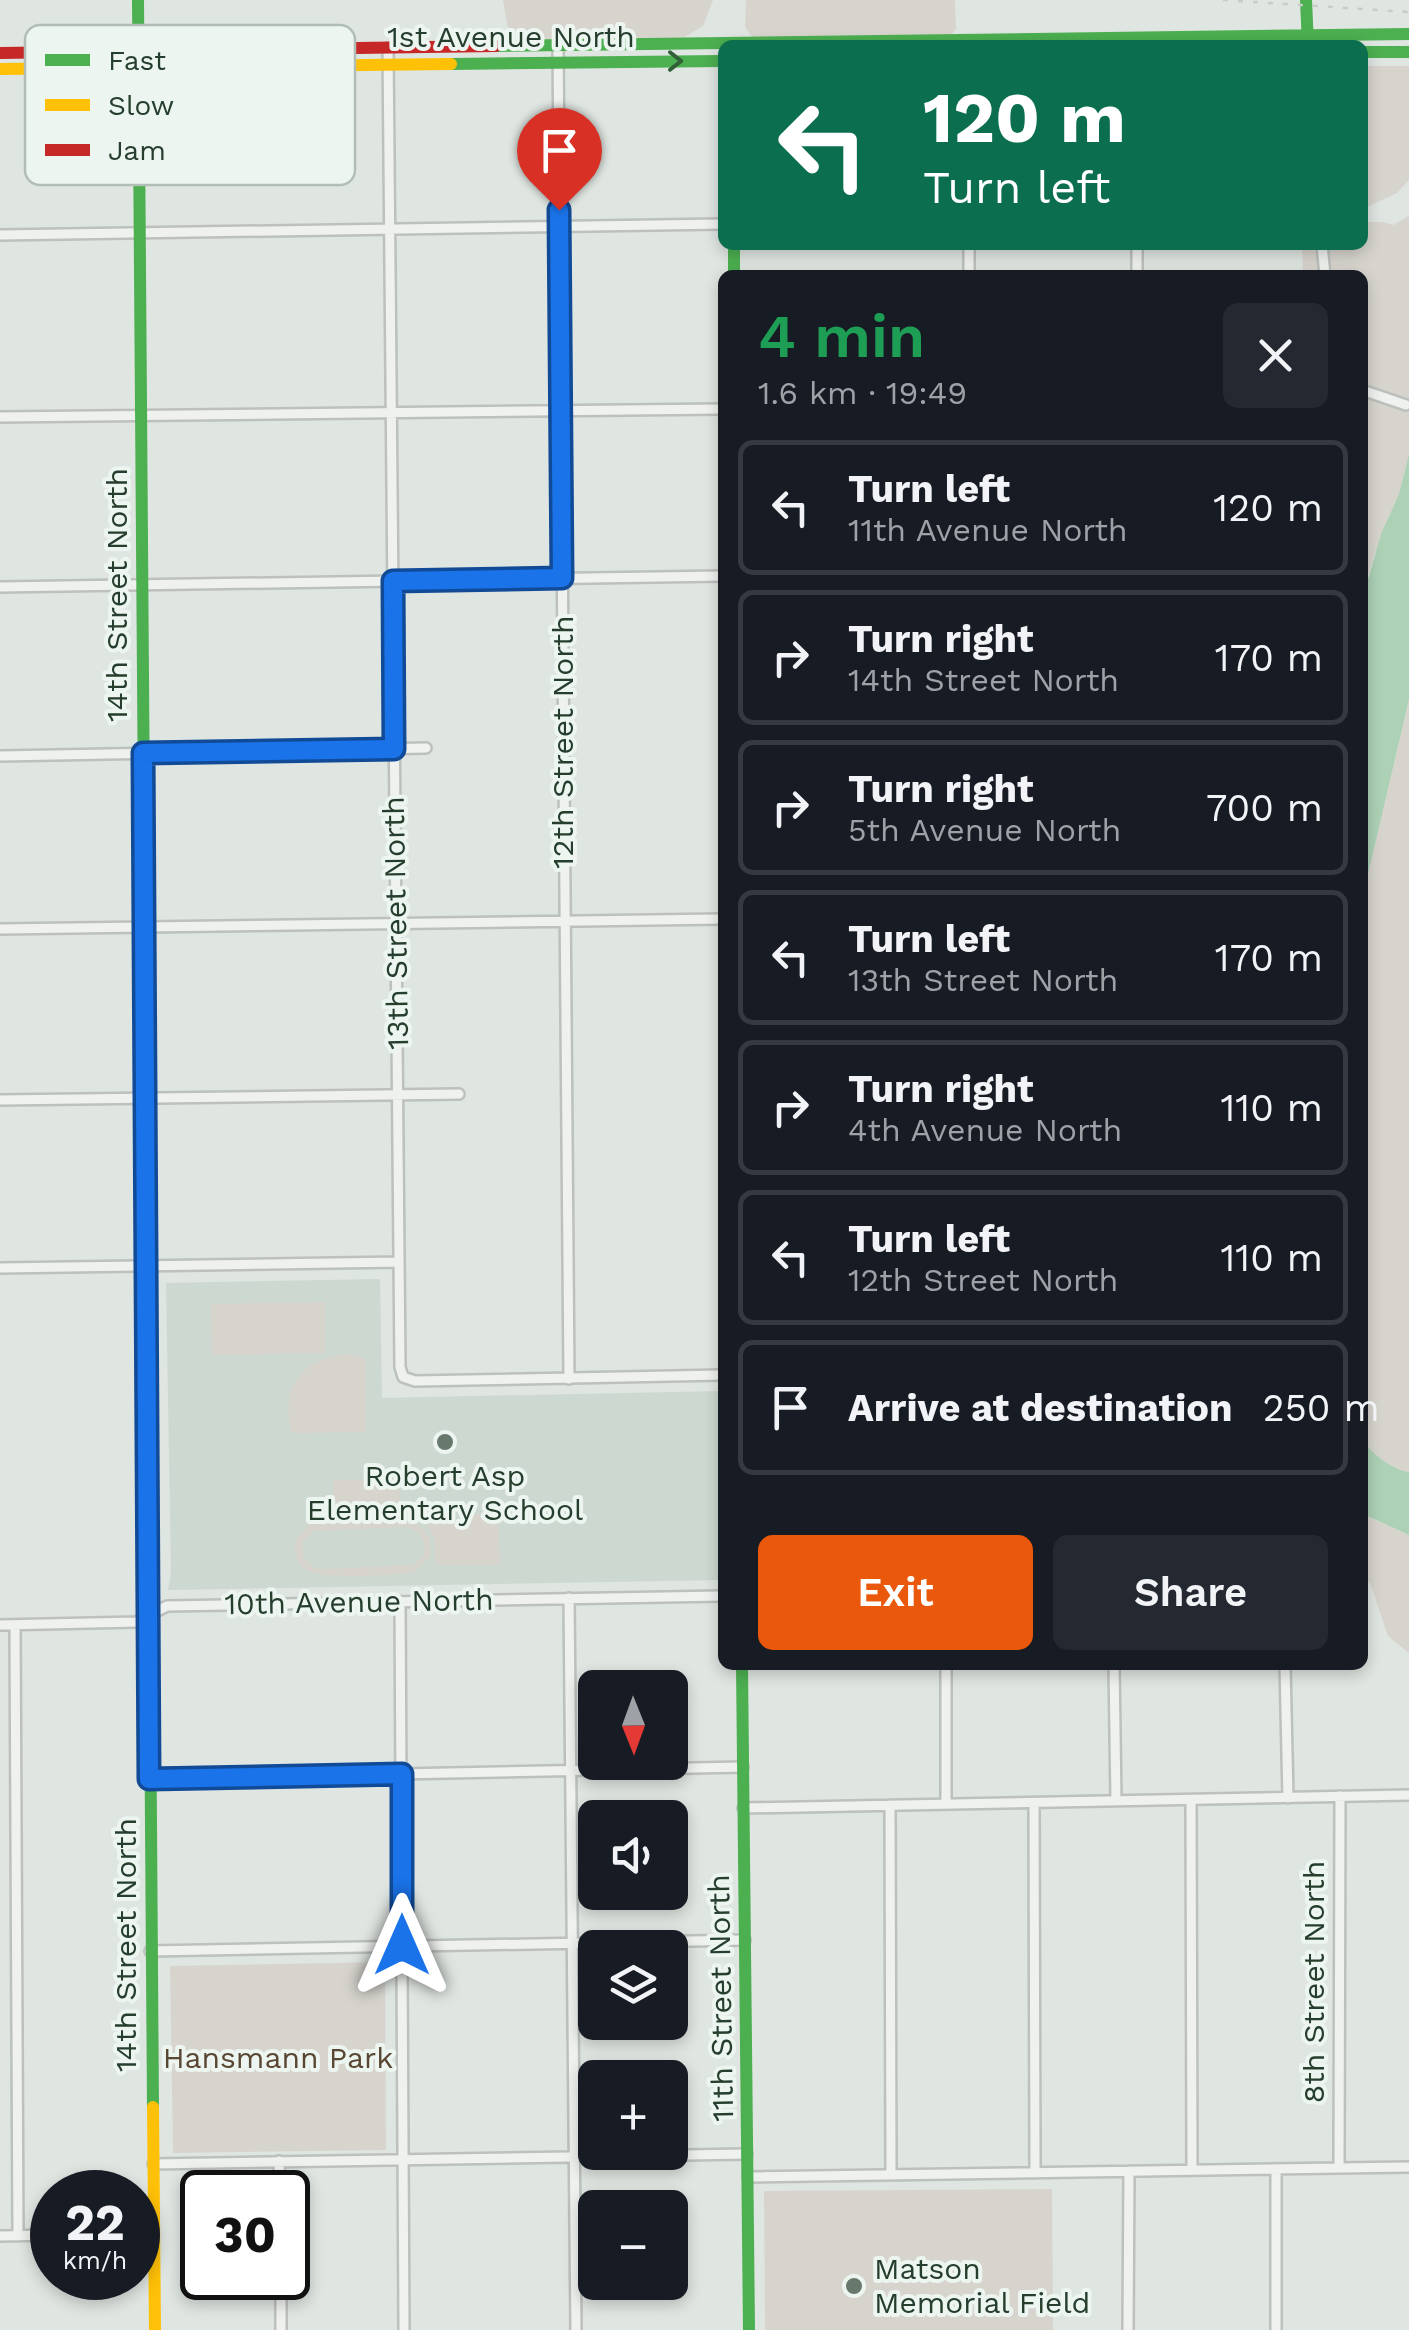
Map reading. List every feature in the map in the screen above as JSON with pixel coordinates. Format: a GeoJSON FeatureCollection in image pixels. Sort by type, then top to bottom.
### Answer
{"type":"FeatureCollection","features":[{"type":"Feature","properties":{"kind":"street","name":"14th Street North"},"geometry":{"type":"LineString","coordinates":[[138,0],[138,25]]}},
{"type":"Feature","properties":{"kind":"street"},"geometry":{"type":"LineString","coordinates":[[1306,0],[1307,40]]}},
{"type":"Feature","properties":{"kind":"street","name":"1st Avenue North"},"geometry":{"type":"LineString","coordinates":[[1307,40],[1409,34]]}},
{"type":"Feature","properties":{"kind":"street","name":"1st Avenue North"},"geometry":{"type":"LineString","coordinates":[[355,49],[718,45]]}},
{"type":"Feature","properties":{"kind":"street","name":"12th Street North"},"geometry":{"type":"LineString","coordinates":[[558,46],[569,1379]]}},
{"type":"Feature","properties":{"kind":"street","name":"13th Street North"},"geometry":{"type":"LineString","coordinates":[[388,48],[400,1367],[403,1377],[415,1381],[569,1379]]}},
{"type":"Feature","properties":{"kind":"street"},"geometry":{"type":"LineString","coordinates":[[1368,52],[1409,52]]}},
{"type":"Feature","properties":{"kind":"street","name":"1st Avenue North"},"geometry":{"type":"LineString","coordinates":[[0,53],[25,54]]}},
{"type":"Feature","properties":{"kind":"street","name":"1st Avenue North"},"geometry":{"type":"LineString","coordinates":[[355,62],[718,61]]}},
{"type":"Feature","properties":{"kind":"street","name":"1st Avenue North"},"geometry":{"type":"LineString","coordinates":[[0,70],[25,68]]}},
{"type":"Feature","properties":{"kind":"street","name":"14th Street North"},"geometry":{"type":"LineString","coordinates":[[140,185],[153,2170]]}},
{"type":"Feature","properties":{"kind":"street"},"geometry":{"type":"LineString","coordinates":[[0,235],[718,224]]}},
{"type":"Feature","properties":{"kind":"street"},"geometry":{"type":"LineString","coordinates":[[1368,392],[1406,405]]}},
{"type":"Feature","properties":{"kind":"street"},"geometry":{"type":"LineString","coordinates":[[0,417],[718,408]]}},
{"type":"Feature","properties":{"kind":"street"},"geometry":{"type":"LineString","coordinates":[[0,587],[718,576]]}},
{"type":"Feature","properties":{"kind":"street"},"geometry":{"type":"LineString","coordinates":[[0,756],[426,748]]}},
{"type":"Feature","properties":{"kind":"street"},"geometry":{"type":"LineString","coordinates":[[0,929],[718,920]]}},
{"type":"Feature","properties":{"kind":"street"},"geometry":{"type":"LineString","coordinates":[[0,1100],[459,1094]]}},
{"type":"Feature","properties":{"kind":"street"},"geometry":{"type":"LineString","coordinates":[[0,1268],[399,1262]]}},
{"type":"Feature","properties":{"kind":"street"},"geometry":{"type":"LineString","coordinates":[[569,1379],[718,1375]]}},
{"type":"Feature","properties":{"kind":"street","name":"10th Avenue North"},"geometry":{"type":"LineString","coordinates":[[0,1625],[136,1622],[167,1606],[718,1596]]}},
{"type":"Feature","properties":{"kind":"street"},"geometry":{"type":"LineString","coordinates":[[569,1598],[576,2330]]}},
{"type":"Feature","properties":{"kind":"street"},"geometry":{"type":"LineString","coordinates":[[400,1602],[404,2330]]}},
{"type":"Feature","properties":{"kind":"street"},"geometry":{"type":"LineString","coordinates":[[15,1624],[18,2236]]}},
{"type":"Feature","properties":{"kind":"street","name":"11th Street North"},"geometry":{"type":"LineString","coordinates":[[742,1670],[748,2330]]}},
{"type":"Feature","properties":{"kind":"street"},"geometry":{"type":"LineString","coordinates":[[946,1670],[946,1804]]}},
{"type":"Feature","properties":{"kind":"street"},"geometry":{"type":"LineString","coordinates":[[1114,1670],[1116,1800]]}},
{"type":"Feature","properties":{"kind":"street"},"geometry":{"type":"LineString","coordinates":[[1285,1670],[1288,1798]]}},
{"type":"Feature","properties":{"kind":"street"},"geometry":{"type":"LineString","coordinates":[[149,1779],[743,1767]]}},
{"type":"Feature","properties":{"kind":"street"},"geometry":{"type":"LineString","coordinates":[[744,1808],[1409,1795]]}},
{"type":"Feature","properties":{"kind":"street","name":"8th Street North"},"geometry":{"type":"LineString","coordinates":[[1339,2168],[1340,1796]]}},
{"type":"Feature","properties":{"kind":"street"},"geometry":{"type":"LineString","coordinates":[[1191,1800],[1192,2170]]}},
{"type":"Feature","properties":{"kind":"street"},"geometry":{"type":"LineString","coordinates":[[1034,1803],[1035,2173]]}},
{"type":"Feature","properties":{"kind":"street"},"geometry":{"type":"LineString","coordinates":[[890,1805],[891,2175]]}},
{"type":"Feature","properties":{"kind":"street"},"geometry":{"type":"LineString","coordinates":[[150,1950],[745,1940]]}},
{"type":"Feature","properties":{"kind":"street"},"geometry":{"type":"LineString","coordinates":[[153,2164],[747,2154]]}},
{"type":"Feature","properties":{"kind":"street"},"geometry":{"type":"LineString","coordinates":[[279,2161],[279,2170]]}},
{"type":"Feature","properties":{"kind":"street"},"geometry":{"type":"LineString","coordinates":[[748,2177],[1409,2167]]}},
{"type":"Feature","properties":{"kind":"street"},"geometry":{"type":"LineString","coordinates":[[1276,2169],[1276,2330]]}},
{"type":"Feature","properties":{"kind":"street"},"geometry":{"type":"LineString","coordinates":[[1128,2171],[1128,2330]]}},
{"type":"Feature","properties":{"kind":"street"},"geometry":{"type":"LineString","coordinates":[[0,2236],[30,2236]]}},
{"type":"Feature","properties":{"kind":"street","name":"14th Street North"},"geometry":{"type":"LineString","coordinates":[[154,2300],[155,2330]]}},
{"type":"Feature","properties":{"kind":"street"},"geometry":{"type":"LineString","coordinates":[[281,2300],[282,2330]]}},
{"type":"Feature","properties":{"kind":"shaded area"},"geometry":{"type":"Polygon","coordinates":[[[1409,454],[1409,699],[1368,875],[1368,580],[1381,534],[1399,494],[1409,454]]]}},
{"type":"Feature","properties":{"kind":"shaded area","name":"Robert Asp Elementary School"},"geometry":{"type":"Polygon","coordinates":[[[380,1279],[382,1398],[718,1391],[718,1580],[168,1590],[171,1572],[166,1283],[380,1279]]]}},
{"type":"Feature","properties":{"kind":"shaded area"},"geometry":{"type":"Polygon","coordinates":[[[1368,1446],[1383,1460],[1409,1472],[1409,1535],[1368,1516],[1368,1446]]]}},
{"type":"Feature","properties":{"kind":"green space"},"geometry":{"type":"Polygon","coordinates":[[[503,0],[713,0],[703,26],[683,38],[510,41],[503,0]]]}},
{"type":"Feature","properties":{"kind":"green space"},"geometry":{"type":"Polygon","coordinates":[[[746,0],[955,0],[956,29],[951,35],[753,38],[745,27],[746,0]]]}},
{"type":"Feature","properties":{"kind":"green space"},"geometry":{"type":"Polygon","coordinates":[[[1368,66],[1409,66],[1409,180],[1397,193],[1368,207],[1368,66]]]}},
{"type":"Feature","properties":{"kind":"green space"},"geometry":{"type":"Polygon","coordinates":[[[1409,216],[1409,454],[1399,494],[1368,575],[1368,270],[1303,270],[1302,250],[1368,250],[1368,222],[1393,225],[1409,216]]]}},
{"type":"Feature","properties":{"kind":"green space"},"geometry":{"type":"Polygon","coordinates":[[[1409,699],[1409,1472],[1383,1460],[1368,1446],[1368,875],[1409,699]]]}},
{"type":"Feature","properties":{"kind":"green space"},"geometry":{"type":"Polygon","coordinates":[[[325,1302],[325,1353],[212,1355],[211,1304],[325,1302]]]}},
{"type":"Feature","properties":{"kind":"green space"},"geometry":{"type":"Polygon","coordinates":[[[349,1354],[365,1359],[366,1432],[292,1433],[289,1402],[298,1378],[318,1361],[349,1354]]]}},
{"type":"Feature","properties":{"kind":"green space"},"geometry":{"type":"Polygon","coordinates":[[[399,1479],[400,1516],[333,1517],[333,1480],[399,1479]]]}},
{"type":"Feature","properties":{"kind":"green space"},"geometry":{"type":"Polygon","coordinates":[[[467,1514],[498,1514],[500,1565],[435,1565],[435,1539],[429,1523],[455,1522],[467,1514]]]}},
{"type":"Feature","properties":{"kind":"green space"},"geometry":{"type":"Polygon","coordinates":[[[1368,1517],[1409,1535],[1409,1653],[1388,1636],[1370,1583],[1368,1517]]]}},
{"type":"Feature","properties":{"kind":"green space"},"geometry":{"type":"Polygon","coordinates":[[[405,1521],[426,1533],[430,1557],[416,1571],[406,1573],[358,1576],[312,1572],[301,1565],[295,1551],[296,1539],[310,1524],[405,1521]],[[410,1528],[313,1531],[303,1541],[303,1557],[313,1567],[322,1569],[413,1565],[424,1555],[424,1549],[421,1536],[410,1528]]]}},
{"type":"Feature","properties":{"kind":"green space","name":"Hansmann Park"},"geometry":{"type":"Polygon","coordinates":[[[385,1962],[386,2150],[173,2153],[170,1966],[385,1962]]]}},
{"type":"Feature","properties":{"kind":"green space"},"geometry":{"type":"Polygon","coordinates":[[[1052,2189],[1053,2330],[765,2330],[764,2191],[1052,2189]]]}},
{"type":"Feature","properties":{"kind":"railway"},"geometry":{"type":"LineString","coordinates":[[1223,0],[1409,12]]}},
{"type":"Feature","properties":{"kind":"traffic: fast"},"geometry":{"type":"LineString","coordinates":[[138,0],[138,25]]}},
{"type":"Feature","properties":{"kind":"traffic: fast"},"geometry":{"type":"LineString","coordinates":[[1306,0],[1308,40]]}},
{"type":"Feature","properties":{"kind":"traffic: fast"},"geometry":{"type":"LineString","coordinates":[[952,40],[1409,34]]}},
{"type":"Feature","properties":{"kind":"traffic: fast"},"geometry":{"type":"LineString","coordinates":[[496,46],[718,43]]}},
{"type":"Feature","properties":{"kind":"traffic: fast"},"geometry":{"type":"LineString","coordinates":[[1368,52],[1409,52]]}},
{"type":"Feature","properties":{"kind":"traffic: fast"},"geometry":{"type":"LineString","coordinates":[[451,64],[718,61]]}},
{"type":"Feature","properties":{"kind":"traffic: fast"},"geometry":{"type":"LineString","coordinates":[[139,185],[144,812]]}},
{"type":"Feature","properties":{"kind":"traffic: fast"},"geometry":{"type":"LineString","coordinates":[[734,250],[734,270]]}},
{"type":"Feature","properties":{"kind":"traffic: fast"},"geometry":{"type":"LineString","coordinates":[[146,1117],[153,2107]]}},
{"type":"Feature","properties":{"kind":"traffic: fast"},"geometry":{"type":"LineString","coordinates":[[742,1670],[749,2330]]}},
{"type":"Feature","properties":{"kind":"traffic: slow"},"geometry":{"type":"LineString","coordinates":[[355,65],[451,64]]}},
{"type":"Feature","properties":{"kind":"traffic: slow"},"geometry":{"type":"LineString","coordinates":[[0,69],[25,69]]}},
{"type":"Feature","properties":{"kind":"traffic: slow"},"geometry":{"type":"LineString","coordinates":[[144,812],[146,1117]]}},
{"type":"Feature","properties":{"kind":"traffic: slow"},"geometry":{"type":"LineString","coordinates":[[153,2107],[155,2330]]}},
{"type":"Feature","properties":{"kind":"traffic: jam"},"geometry":{"type":"LineString","coordinates":[[355,48],[496,46]]}},
{"type":"Feature","properties":{"kind":"traffic: jam"},"geometry":{"type":"LineString","coordinates":[[0,53],[25,53]]}},
{"type":"Feature","properties":{"kind":"place","name":"Robert Asp Elementary School"},"geometry":{"type":"Point","coordinates":[445,1442]}},
{"type":"Feature","properties":{"kind":"place","name":"Matson Memorial Field"},"geometry":{"type":"Point","coordinates":[854,2286]}},
{"type":"Feature","properties":{"kind":"route"},"geometry":{"type":"LineString","coordinates":[[402,1945],[402,1774],[149,1779],[143,753],[394,749],[393,581],[562,578],[559,210]]}}]}
